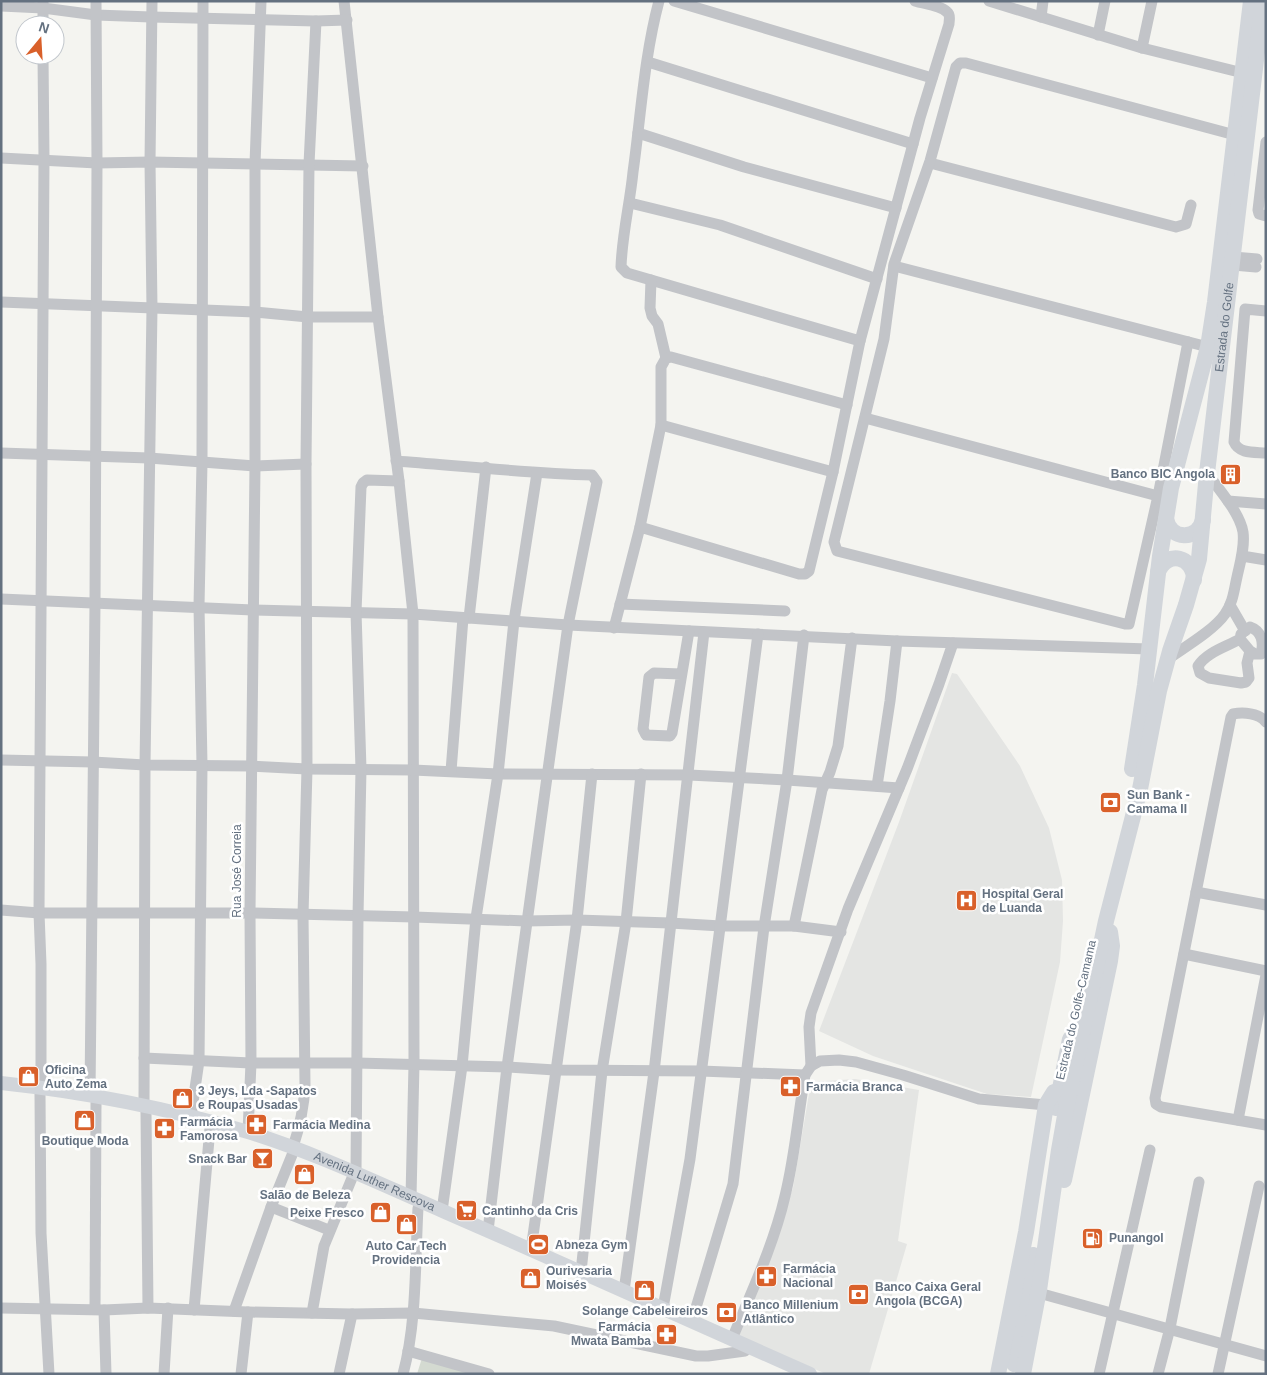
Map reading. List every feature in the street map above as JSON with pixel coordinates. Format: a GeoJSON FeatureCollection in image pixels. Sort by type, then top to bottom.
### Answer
{"type":"FeatureCollection","features":[{"type":"Feature","properties":{"kind":"highway","name":"Estrada do Golfe"},"geometry":{"type":"LineString","coordinates":[[1150,649],[1158,572],[1171,488],[1208,347],[1221,257],[1251,1]]}},
{"type":"Feature","properties":{"kind":"highway","name":"Estrada do Golfe"},"geometry":{"type":"LineString","coordinates":[[1169,655],[1200,559],[1207,473],[1263,1]]}},
{"type":"Feature","properties":{"kind":"highway"},"geometry":{"type":"LineString","coordinates":[[1166,519],[1173,532],[1184,536],[1198,531],[1203,520]]}},
{"type":"Feature","properties":{"kind":"highway"},"geometry":{"type":"LineString","coordinates":[[1158,572],[1164,562],[1179,559],[1192,568],[1194,580]]}},
{"type":"Feature","properties":{"kind":"highway","name":"Estrada do Golfe-Camama"},"geometry":{"type":"LineString","coordinates":[[1012,1374],[1035,1247],[1046,1162],[1061,1079],[1127,797],[1150,649]]}},
{"type":"Feature","properties":{"kind":"highway","name":"Estrada do Golfe-Camama"},"geometry":{"type":"LineString","coordinates":[[1023,1374],[1039,1290],[1067,1104],[1106,921],[1140,789],[1159,691],[1169,655]]}},
{"type":"Feature","properties":{"kind":"highway"},"geometry":{"type":"LineString","coordinates":[[1029,1374],[1046,1295],[1059,1203],[1110,961],[1112,946],[1106,921]]}},
{"type":"Feature","properties":{"kind":"highway"},"geometry":{"type":"LineString","coordinates":[[998,1374],[1026,1232],[1042,1105],[1061,1079]]}},
{"type":"Feature","properties":{"kind":"main road","name":"Avenida Luther Rescova"},"geometry":{"type":"LineString","coordinates":[[1,1083],[191,1116],[248,1132],[414,1202],[795,1374]]}},
{"type":"Feature","properties":{"kind":"main road","name":"Avenida Luther Rescova"},"geometry":{"type":"LineString","coordinates":[[1,1090],[40,1090]]}},
{"type":"Feature","properties":{"kind":"main road","name":"Avenida Luther Rescova"},"geometry":{"type":"LineString","coordinates":[[145,1109],[293,1151]]}},
{"type":"Feature","properties":{"kind":"main road","name":"Avenida Luther Rescova"},"geometry":{"type":"LineString","coordinates":[[414,1202],[442,1211],[810,1374]]}},
{"type":"Feature","properties":{"kind":"street"},"geometry":{"type":"LineString","coordinates":[[96,1],[95,603],[91,913],[93,1098],[99,1310],[106,1374]]}},
{"type":"Feature","properties":{"kind":"street"},"geometry":{"type":"LineString","coordinates":[[148,1308],[144,912],[152,308],[150,162],[152,1]]}},
{"type":"Feature","properties":{"kind":"street"},"geometry":{"type":"LineString","coordinates":[[191,1116],[199,1061],[202,765],[199,606],[202,463],[203,1]]}},
{"type":"Feature","properties":{"kind":"street","name":"Rua José Correia"},"geometry":{"type":"LineString","coordinates":[[248,1132],[251,1063],[250,914],[255,466],[255,164],[261,1]]}},
{"type":"Feature","properties":{"kind":"street"},"geometry":{"type":"LineString","coordinates":[[344,1],[378,317],[399,481],[413,614],[413,1313],[403,1374]]}},
{"type":"Feature","properties":{"kind":"street"},"geometry":{"type":"LineString","coordinates":[[659,1],[640,102],[630,203],[621,267],[627,273],[860,340]]}},
{"type":"Feature","properties":{"kind":"street"},"geometry":{"type":"LineString","coordinates":[[674,1],[932,78]]}},
{"type":"Feature","properties":{"kind":"street"},"geometry":{"type":"LineString","coordinates":[[640,527],[799,574],[805,574],[809,571],[812,565],[833,472],[860,340],[913,144],[949,24],[950,16],[948,12],[914,1]]}},
{"type":"Feature","properties":{"kind":"street"},"geometry":{"type":"LineString","coordinates":[[1041,18],[1043,1]]}},
{"type":"Feature","properties":{"kind":"street"},"geometry":{"type":"LineString","coordinates":[[1098,35],[1105,1]]}},
{"type":"Feature","properties":{"kind":"street"},"geometry":{"type":"LineString","coordinates":[[1142,48],[1152,1]]}},
{"type":"Feature","properties":{"kind":"street"},"geometry":{"type":"LineString","coordinates":[[992,2],[1142,48],[1243,73]]}},
{"type":"Feature","properties":{"kind":"street"},"geometry":{"type":"LineString","coordinates":[[1,6],[43,5],[96,15],[151,18],[347,20]]}},
{"type":"Feature","properties":{"kind":"street"},"geometry":{"type":"LineString","coordinates":[[234,1311],[293,1151],[304,1106],[303,915],[307,769],[308,611],[306,464],[309,164],[316,21]]}},
{"type":"Feature","properties":{"kind":"street"},"geometry":{"type":"LineString","coordinates":[[648,62],[913,144]]}},
{"type":"Feature","properties":{"kind":"street"},"geometry":{"type":"LineString","coordinates":[[1188,342],[1158,496],[1129,624],[837,551],[834,542],[884,339],[894,266],[930,163],[956,67],[960,63],[966,63],[1235,135]]}},
{"type":"Feature","properties":{"kind":"street"},"geometry":{"type":"LineString","coordinates":[[43,65],[43,453],[39,912],[41,964],[41,1233],[50,1374]]}},
{"type":"Feature","properties":{"kind":"street"},"geometry":{"type":"LineString","coordinates":[[638,133],[744,167],[896,208]]}},
{"type":"Feature","properties":{"kind":"street"},"geometry":{"type":"LineString","coordinates":[[1266,142],[1258,210],[1262,216],[1266,216]]}},
{"type":"Feature","properties":{"kind":"street"},"geometry":{"type":"LineString","coordinates":[[1,158],[44,159],[97,164],[203,162],[363,166]]}},
{"type":"Feature","properties":{"kind":"street"},"geometry":{"type":"LineString","coordinates":[[930,163],[1176,227],[1186,224],[1191,205]]}},
{"type":"Feature","properties":{"kind":"street"},"geometry":{"type":"LineString","coordinates":[[630,203],[693,220],[720,225],[877,278]]}},
{"type":"Feature","properties":{"kind":"street"},"geometry":{"type":"LineString","coordinates":[[1233,261],[1261,263]]}},
{"type":"Feature","properties":{"kind":"street"},"geometry":{"type":"LineString","coordinates":[[894,266],[1208,347]]}},
{"type":"Feature","properties":{"kind":"street"},"geometry":{"type":"LineString","coordinates":[[614,628],[640,527],[661,425],[661,368],[666,358],[658,324],[652,316],[650,308],[651,280]]}},
{"type":"Feature","properties":{"kind":"street"},"geometry":{"type":"LineString","coordinates":[[1,302],[255,312],[308,317],[378,317]]}},
{"type":"Feature","properties":{"kind":"street"},"geometry":{"type":"LineString","coordinates":[[1266,311],[1245,309],[1234,442],[1236,447],[1241,450],[1266,453]]}},
{"type":"Feature","properties":{"kind":"street"},"geometry":{"type":"LineString","coordinates":[[666,358],[671,357],[847,405]]}},
{"type":"Feature","properties":{"kind":"street"},"geometry":{"type":"LineString","coordinates":[[865,418],[1158,496]]}},
{"type":"Feature","properties":{"kind":"street"},"geometry":{"type":"LineString","coordinates":[[661,425],[833,472]]}},
{"type":"Feature","properties":{"kind":"street"},"geometry":{"type":"LineString","coordinates":[[1,453],[149,458],[255,466],[306,464]]}},
{"type":"Feature","properties":{"kind":"street"},"geometry":{"type":"LineString","coordinates":[[396,462],[486,467],[537,473],[592,475],[597,482],[568,626],[526,921],[488,1231]]}},
{"type":"Feature","properties":{"kind":"street"},"geometry":{"type":"LineString","coordinates":[[451,771],[466,618],[486,467]]}},
{"type":"Feature","properties":{"kind":"street"},"geometry":{"type":"LineString","coordinates":[[442,1211],[462,1066],[476,918],[498,774],[514,621],[537,473]]}},
{"type":"Feature","properties":{"kind":"street"},"geometry":{"type":"LineString","coordinates":[[1169,655],[1216,624],[1225,614],[1230,605],[1242,556],[1241,524],[1228,501],[1207,473]]}},
{"type":"Feature","properties":{"kind":"street"},"geometry":{"type":"LineString","coordinates":[[312,1313],[319,1264],[329,1230],[354,1176],[361,769],[356,612],[361,486],[367,480],[399,481]]}},
{"type":"Feature","properties":{"kind":"street"},"geometry":{"type":"LineString","coordinates":[[1228,501],[1266,504]]}},
{"type":"Feature","properties":{"kind":"street"},"geometry":{"type":"LineString","coordinates":[[1242,556],[1266,560]]}},
{"type":"Feature","properties":{"kind":"street"},"geometry":{"type":"LineString","coordinates":[[1,598],[254,610],[413,614],[568,626],[804,635],[897,641],[1150,649]]}},
{"type":"Feature","properties":{"kind":"street"},"geometry":{"type":"LineString","coordinates":[[620,604],[785,611]]}},
{"type":"Feature","properties":{"kind":"street"},"geometry":{"type":"LineString","coordinates":[[1230,605],[1242,635],[1250,651],[1264,657],[1262,638],[1256,629],[1250,627],[1242,635],[1202,660],[1198,666],[1200,673],[1209,678],[1241,683],[1246,682],[1249,678],[1247,663],[1250,651]]}},
{"type":"Feature","properties":{"kind":"street"},"geometry":{"type":"LineString","coordinates":[[681,674],[654,673],[649,677],[643,729],[646,735],[670,736],[672,733],[689,631]]}},
{"type":"Feature","properties":{"kind":"street"},"geometry":{"type":"LineString","coordinates":[[624,1291],[654,1072],[704,632]]}},
{"type":"Feature","properties":{"kind":"street"},"geometry":{"type":"LineString","coordinates":[[663,1308],[690,1158],[758,634]]}},
{"type":"Feature","properties":{"kind":"street"},"geometry":{"type":"LineString","coordinates":[[692,1321],[733,1184],[764,927],[787,780],[804,635]]}},
{"type":"Feature","properties":{"kind":"street"},"geometry":{"type":"LineString","coordinates":[[794,926],[824,783],[830,772],[838,746],[852,638]]}},
{"type":"Feature","properties":{"kind":"street"},"geometry":{"type":"LineString","coordinates":[[877,786],[897,641]]}},
{"type":"Feature","properties":{"kind":"street"},"geometry":{"type":"LineString","coordinates":[[732,1339],[776,1227],[785,1198],[808,1071],[811,1013],[866,863],[899,788],[939,684],[952,643]]}},
{"type":"Feature","properties":{"kind":"street"},"geometry":{"type":"LineString","coordinates":[[1266,722],[1259,716],[1239,713],[1233,714],[1231,718],[1156,1098],[1156,1104],[1161,1107],[1266,1125]]}},
{"type":"Feature","properties":{"kind":"street"},"geometry":{"type":"LineString","coordinates":[[1,760],[307,769],[451,771],[498,774],[689,775],[899,788]]}},
{"type":"Feature","properties":{"kind":"street"},"geometry":{"type":"LineString","coordinates":[[531,1250],[577,920],[592,774]]}},
{"type":"Feature","properties":{"kind":"street"},"geometry":{"type":"LineString","coordinates":[[581,1272],[602,1071],[626,922],[641,774]]}},
{"type":"Feature","properties":{"kind":"street"},"geometry":{"type":"LineString","coordinates":[[1196,892],[1266,905]]}},
{"type":"Feature","properties":{"kind":"street"},"geometry":{"type":"LineString","coordinates":[[1,910],[476,918],[526,921],[577,920],[721,926],[794,926],[841,932]]}},
{"type":"Feature","properties":{"kind":"street"},"geometry":{"type":"LineString","coordinates":[[1184,954],[1266,973],[1238,1120]]}},
{"type":"Feature","properties":{"kind":"street"},"geometry":{"type":"LineString","coordinates":[[1253,1042],[1266,1045]]}},
{"type":"Feature","properties":{"kind":"street"},"geometry":{"type":"LineString","coordinates":[[144,1058],[251,1063],[414,1064],[555,1070],[746,1073],[808,1071],[820,1061],[830,1060],[856,1062],[933,1084],[970,1097],[1042,1105]]}},
{"type":"Feature","properties":{"kind":"street"},"geometry":{"type":"LineString","coordinates":[[194,1310],[210,1128]]}},
{"type":"Feature","properties":{"kind":"street"},"geometry":{"type":"LineString","coordinates":[[1099,1374],[1150,1150]]}},
{"type":"Feature","properties":{"kind":"street"},"geometry":{"type":"LineString","coordinates":[[1158,1374],[1170,1328],[1200,1182]]}},
{"type":"Feature","properties":{"kind":"street"},"geometry":{"type":"LineString","coordinates":[[1218,1374],[1259,1186]]}},
{"type":"Feature","properties":{"kind":"street"},"geometry":{"type":"LineString","coordinates":[[271,1207],[329,1230]]}},
{"type":"Feature","properties":{"kind":"street"},"geometry":{"type":"LineString","coordinates":[[1046,1295],[1266,1356]]}},
{"type":"Feature","properties":{"kind":"street"},"geometry":{"type":"LineString","coordinates":[[1,1308],[99,1310],[168,1308],[248,1312],[413,1313],[554,1326],[696,1356],[745,1351]]}},
{"type":"Feature","properties":{"kind":"street"},"geometry":{"type":"LineString","coordinates":[[164,1374],[168,1308]]}},
{"type":"Feature","properties":{"kind":"street"},"geometry":{"type":"LineString","coordinates":[[242,1374],[248,1312]]}},
{"type":"Feature","properties":{"kind":"street"},"geometry":{"type":"LineString","coordinates":[[340,1374],[352,1314]]}},
{"type":"Feature","properties":{"kind":"street"},"geometry":{"type":"LineString","coordinates":[[408,1351],[490,1374]]}},
{"type":"Feature","properties":{"kind":"shaded area","name":"Hospital Geral de Luanda"},"geometry":{"type":"Polygon","coordinates":[[[952,673],[957,674],[1020,766],[1049,828],[1062,880],[1063,921],[1060,962],[1031,1097],[987,1094],[873,1056],[819,1031],[899,822],[952,673]]]}},
{"type":"Feature","properties":{"kind":"shaded area"},"geometry":{"type":"Polygon","coordinates":[[[855,1079],[919,1090],[898,1241],[907,1244],[869,1374],[826,1374],[739,1336],[793,1188],[811,1082],[855,1079]]]}},
{"type":"Feature","properties":{"kind":"shaded area"},"geometry":{"type":"Polygon","coordinates":[[[422,1358],[473,1374],[417,1374],[422,1358]]]}},
{"type":"Feature","properties":{"kind":"place","name":"Banco BIC Angola"},"geometry":{"type":"Point","coordinates":[1231,474]}},
{"type":"Feature","properties":{"kind":"place","name":"Sun Bank - Camama II"},"geometry":{"type":"Point","coordinates":[1111,802]}},
{"type":"Feature","properties":{"kind":"place","name":"Hospital Geral de Luanda"},"geometry":{"type":"Point","coordinates":[966,901]}},
{"type":"Feature","properties":{"kind":"place","name":"Oficina Auto Zema"},"geometry":{"type":"Point","coordinates":[29,1077]}},
{"type":"Feature","properties":{"kind":"place","name":"Farmácia Branca"},"geometry":{"type":"Point","coordinates":[790,1087]}},
{"type":"Feature","properties":{"kind":"place","name":"3 Jeys, Lda -Sapatos e Roupas Usadas"},"geometry":{"type":"Point","coordinates":[182,1098]}},
{"type":"Feature","properties":{"kind":"place","name":"Boutique Moda"},"geometry":{"type":"Point","coordinates":[85,1120]}},
{"type":"Feature","properties":{"kind":"place","name":"Farmácia Medina"},"geometry":{"type":"Point","coordinates":[257,1125]}},
{"type":"Feature","properties":{"kind":"place","name":"Farmácia Famorosa"},"geometry":{"type":"Point","coordinates":[164,1129]}},
{"type":"Feature","properties":{"kind":"place","name":"Snack Bar"},"geometry":{"type":"Point","coordinates":[263,1159]}},
{"type":"Feature","properties":{"kind":"place","name":"Salão de Beleza"},"geometry":{"type":"Point","coordinates":[305,1174]}},
{"type":"Feature","properties":{"kind":"place","name":"Cantinho da Cris"},"geometry":{"type":"Point","coordinates":[466,1211]}},
{"type":"Feature","properties":{"kind":"place","name":"Peixe Fresco"},"geometry":{"type":"Point","coordinates":[380,1213]}},
{"type":"Feature","properties":{"kind":"place","name":"Auto Car Tech Providencia"},"geometry":{"type":"Point","coordinates":[406,1225]}},
{"type":"Feature","properties":{"kind":"place","name":"Punangol"},"geometry":{"type":"Point","coordinates":[1093,1238]}},
{"type":"Feature","properties":{"kind":"place","name":"Abneza Gym"},"geometry":{"type":"Point","coordinates":[539,1245]}},
{"type":"Feature","properties":{"kind":"place","name":"Farmácia Nacional"},"geometry":{"type":"Point","coordinates":[767,1276]}},
{"type":"Feature","properties":{"kind":"place","name":"Ourivesaria Moisés"},"geometry":{"type":"Point","coordinates":[530,1278]}},
{"type":"Feature","properties":{"kind":"place","name":"Solange Cabeleireiros"},"geometry":{"type":"Point","coordinates":[645,1290]}},
{"type":"Feature","properties":{"kind":"place","name":"Banco Caixa Geral Angola (BCGA)"},"geometry":{"type":"Point","coordinates":[859,1294]}},
{"type":"Feature","properties":{"kind":"place","name":"Banco Millenium Atlântico"},"geometry":{"type":"Point","coordinates":[727,1312]}},
{"type":"Feature","properties":{"kind":"place","name":"Farmácia Mwata Bamba"},"geometry":{"type":"Point","coordinates":[667,1334]}}]}
